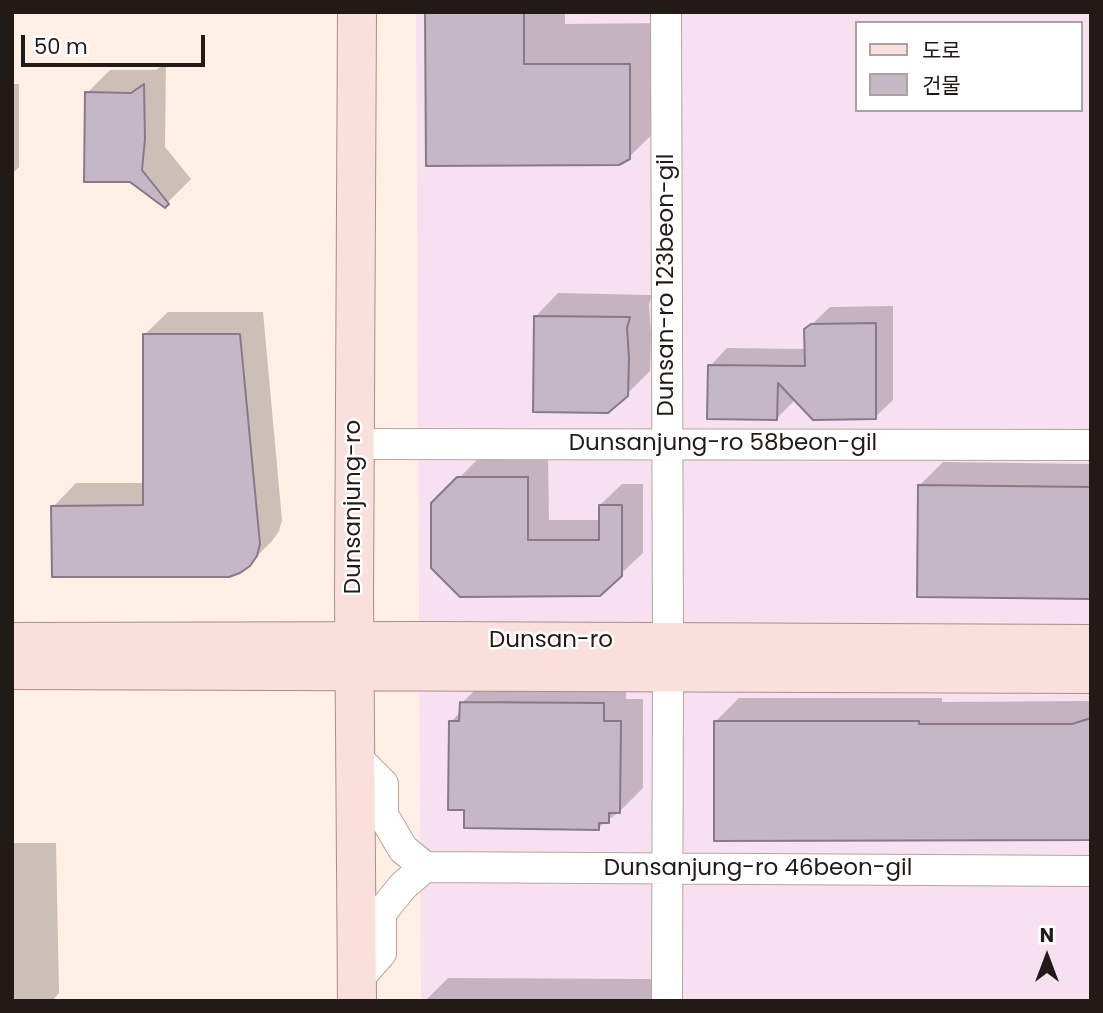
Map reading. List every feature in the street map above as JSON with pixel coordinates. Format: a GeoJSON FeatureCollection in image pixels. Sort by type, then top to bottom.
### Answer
{"type":"FeatureCollection","features":[{"type":"Feature","properties":{"kind":"main road","name":"Dunsanjung-ro"},"geometry":{"type":"LineString","coordinates":[[357,990],[354,657],[358,12]]}},
{"type":"Feature","properties":{"kind":"main road","name":"Dunsan-ro"},"geometry":{"type":"LineString","coordinates":[[12,642],[354,657]]}},
{"type":"Feature","properties":{"kind":"main road","name":"Dunsan-ro"},"geometry":{"type":"LineString","coordinates":[[12,670],[354,657],[668,657],[1091,644]]}},
{"type":"Feature","properties":{"kind":"main road","name":"Dunsan-ro"},"geometry":{"type":"LineString","coordinates":[[668,657],[1091,674]]}},
{"type":"Feature","properties":{"kind":"street","name":"Dunsan-ro 123beon-gil"},"geometry":{"type":"LineString","coordinates":[[666,12],[667,1001]]}},
{"type":"Feature","properties":{"kind":"street","name":"Dunsanjung-ro 58beon-gil"},"geometry":{"type":"LineString","coordinates":[[355,444],[1091,445]]}},
{"type":"Feature","properties":{"kind":"street"},"geometry":{"type":"LineString","coordinates":[[355,755],[383,784],[383,814],[403,849],[425,867],[403,886],[381,913],[381,953],[357,990]]}},
{"type":"Feature","properties":{"kind":"street","name":"Dunsanjung-ro 46beon-gil"},"geometry":{"type":"LineString","coordinates":[[425,867],[1091,871]]}},
{"type":"Feature","properties":{"kind":"shaded area"},"geometry":{"type":"Polygon","coordinates":[[[416,12],[1091,12],[1091,1001],[421,1001],[416,12]]]}},
{"type":"Feature","properties":{"kind":"building"},"geometry":{"type":"Polygon","coordinates":[[[425,12],[524,12],[524,64],[630,64],[630,159],[619,165],[426,166],[425,12]]]}},
{"type":"Feature","properties":{"kind":"building"},"geometry":{"type":"Polygon","coordinates":[[[144,84],[145,139],[142,170],[169,204],[165,208],[130,182],[84,182],[85,92],[131,93],[144,84]]]}},
{"type":"Feature","properties":{"kind":"building"},"geometry":{"type":"Polygon","coordinates":[[[534,316],[630,317],[627,328],[628,396],[608,413],[533,412],[534,316]]]}},
{"type":"Feature","properties":{"kind":"building"},"geometry":{"type":"Polygon","coordinates":[[[876,323],[876,419],[813,420],[778,383],[777,420],[707,419],[708,365],[805,366],[804,329],[811,324],[876,323]]]}},
{"type":"Feature","properties":{"kind":"building"},"geometry":{"type":"Polygon","coordinates":[[[143,334],[240,334],[260,544],[257,556],[250,566],[229,577],[52,577],[51,506],[143,505],[143,334]]]}},
{"type":"Feature","properties":{"kind":"building"},"geometry":{"type":"Polygon","coordinates":[[[457,477],[528,477],[528,540],[599,540],[599,505],[622,505],[622,576],[600,596],[460,597],[431,568],[431,503],[457,477]]]}},
{"type":"Feature","properties":{"kind":"building"},"geometry":{"type":"Polygon","coordinates":[[[918,485],[1091,487],[1091,599],[917,597],[918,485]]]}},
{"type":"Feature","properties":{"kind":"building"},"geometry":{"type":"Polygon","coordinates":[[[460,702],[604,703],[604,721],[621,721],[620,813],[609,813],[609,823],[599,823],[599,830],[464,828],[464,810],[448,810],[449,721],[459,721],[460,702]]]}},
{"type":"Feature","properties":{"kind":"building"},"geometry":{"type":"Polygon","coordinates":[[[1091,718],[1091,840],[714,841],[714,721],[1072,724],[1091,718]]]}}]}
